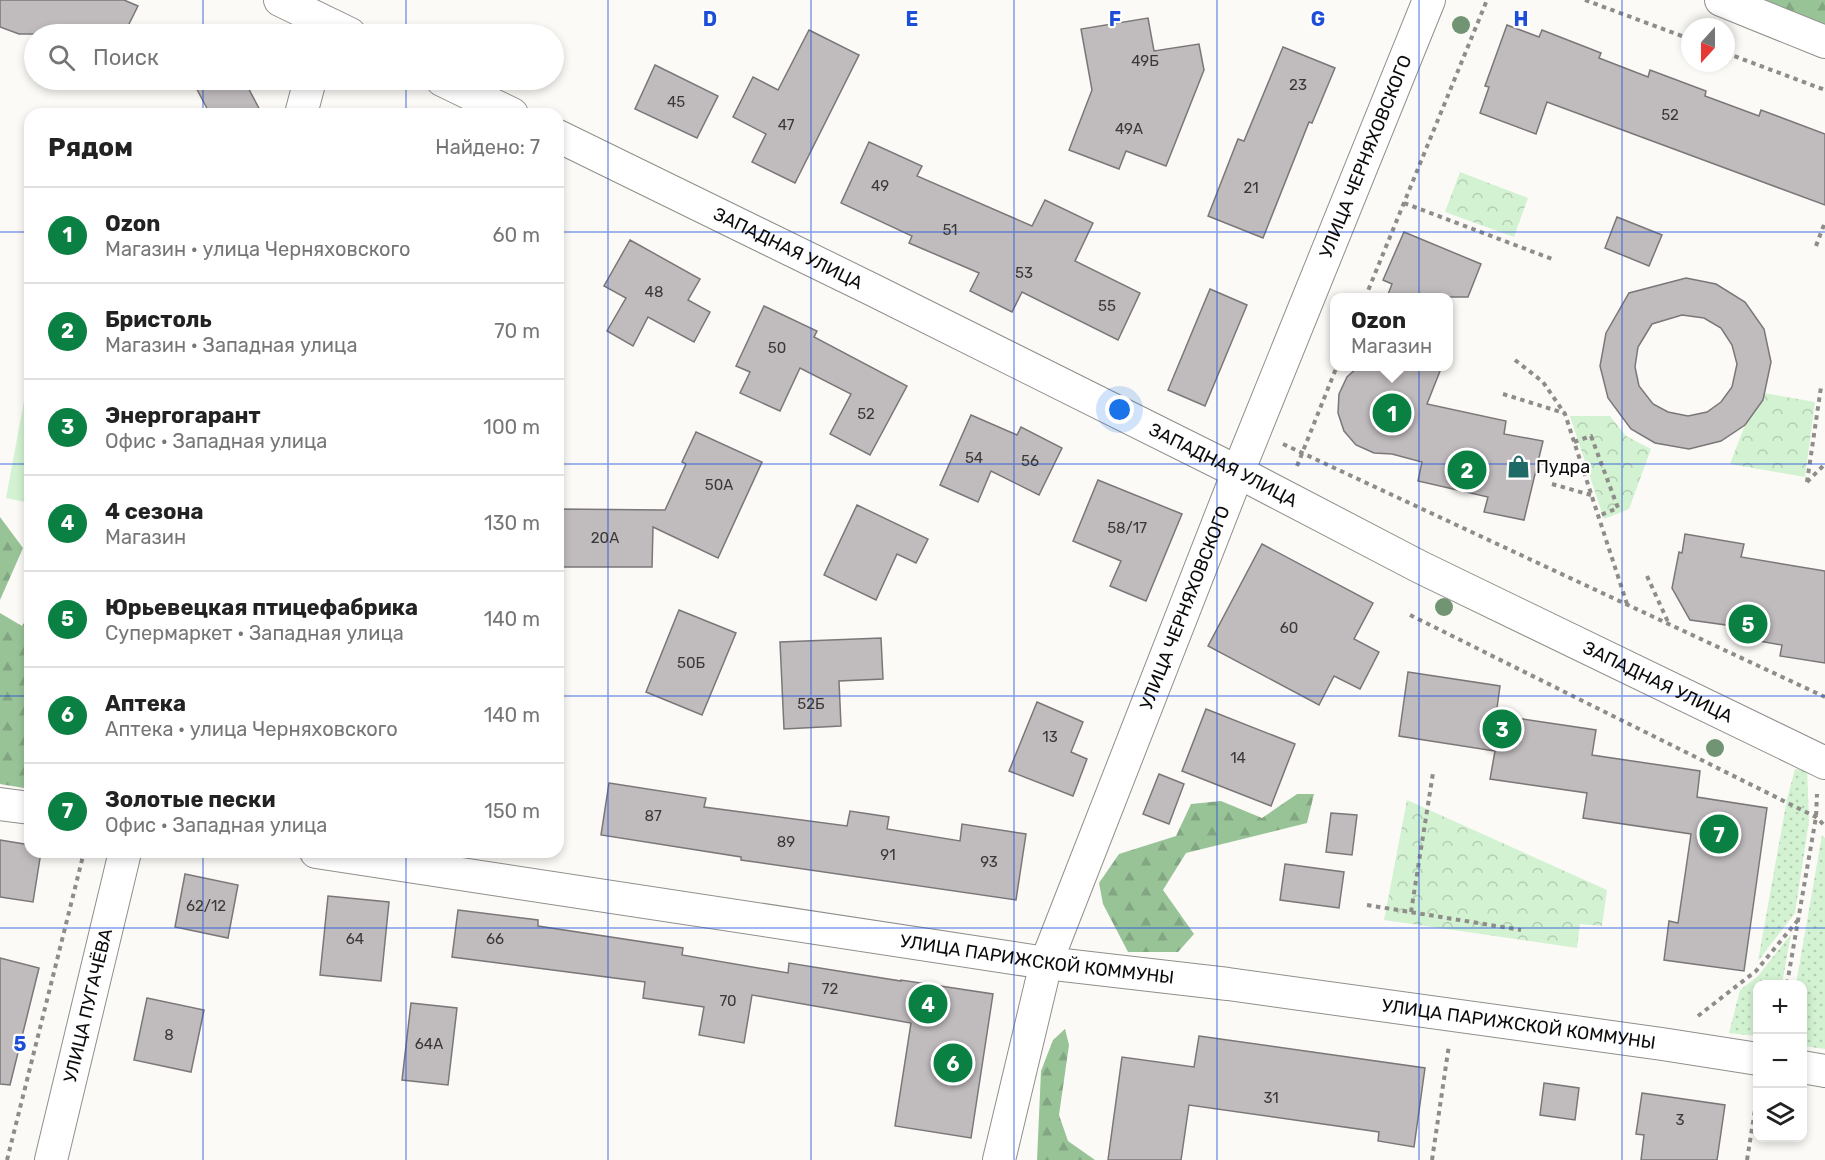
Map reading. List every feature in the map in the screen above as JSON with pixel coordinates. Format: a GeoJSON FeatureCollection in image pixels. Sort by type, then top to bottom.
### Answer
{"type":"FeatureCollection","features":[{"type":"Feature","properties":{"kind":"street"},"geometry":{"type":"LineString","coordinates":[[280,0],[336,23]]}},
{"type":"Feature","properties":{"kind":"street","name":"УЛИЦА ЧЕРНЯХОВСКОГО"},"geometry":{"type":"LineString","coordinates":[[999,1160],[1046,963],[1238,472],[1429,0]]}},
{"type":"Feature","properties":{"kind":"street"},"geometry":{"type":"LineString","coordinates":[[1721,0],[1825,42]]}},
{"type":"Feature","properties":{"kind":"street"},"geometry":{"type":"LineString","coordinates":[[303,108],[307,90]]}},
{"type":"Feature","properties":{"kind":"street"},"geometry":{"type":"LineString","coordinates":[[463,90],[500,108]]}},
{"type":"Feature","properties":{"kind":"street","name":"ЗАПАДНАЯ УЛИЦА"},"geometry":{"type":"LineString","coordinates":[[564,139],[884,295],[1238,472],[1420,567],[1821,761]]}},
{"type":"Feature","properties":{"kind":"street"},"geometry":{"type":"LineString","coordinates":[[0,804],[24,807]]}},
{"type":"Feature","properties":{"kind":"street","name":"УЛИЦА ПУГАЧЁВА"},"geometry":{"type":"LineString","coordinates":[[51,1160],[124,858]]}},
{"type":"Feature","properties":{"kind":"street","name":"УЛИЦА ПАРИЖСКОЙ КОММУНЫ"},"geometry":{"type":"LineString","coordinates":[[355,858],[1046,963],[1454,1014],[1753,1058]]}},
{"type":"Feature","properties":{"kind":"street"},"geometry":{"type":"LineString","coordinates":[[1807,1068],[1825,1071]]}},
{"type":"Feature","properties":{"kind":"path"},"geometry":{"type":"LineString","coordinates":[[1367,293],[1487,0]]}},
{"type":"Feature","properties":{"kind":"path"},"geometry":{"type":"LineString","coordinates":[[1585,0],[1681,36]]}},
{"type":"Feature","properties":{"kind":"path"},"geometry":{"type":"LineString","coordinates":[[1735,56],[1825,90]]}},
{"type":"Feature","properties":{"kind":"path"},"geometry":{"type":"LineString","coordinates":[[1404,203],[1552,259]]}},
{"type":"Feature","properties":{"kind":"path"},"geometry":{"type":"LineString","coordinates":[[1816,246],[1825,222]]}},
{"type":"Feature","properties":{"kind":"path"},"geometry":{"type":"LineString","coordinates":[[1515,360],[1543,382],[1565,414],[1627,604]]}},
{"type":"Feature","properties":{"kind":"path"},"geometry":{"type":"LineString","coordinates":[[1284,496],[1335,371]]}},
{"type":"Feature","properties":{"kind":"path"},"geometry":{"type":"LineString","coordinates":[[1821,387],[1808,482],[1825,464]]}},
{"type":"Feature","properties":{"kind":"path"},"geometry":{"type":"LineString","coordinates":[[1503,394],[1565,414]]}},
{"type":"Feature","properties":{"kind":"path"},"geometry":{"type":"LineString","coordinates":[[1255,430],[1825,697]]}},
{"type":"Feature","properties":{"kind":"path"},"geometry":{"type":"LineString","coordinates":[[1574,442],[1591,436],[1618,508],[1598,516]]}},
{"type":"Feature","properties":{"kind":"path"},"geometry":{"type":"LineString","coordinates":[[1552,484],[1591,496]]}},
{"type":"Feature","properties":{"kind":"path"},"geometry":{"type":"LineString","coordinates":[[1647,576],[1668,623]]}},
{"type":"Feature","properties":{"kind":"path"},"geometry":{"type":"LineString","coordinates":[[1410,615],[1816,817],[1825,826]]}},
{"type":"Feature","properties":{"kind":"path"},"geometry":{"type":"LineString","coordinates":[[1788,980],[1816,817],[1821,761]]}},
{"type":"Feature","properties":{"kind":"path"},"geometry":{"type":"LineString","coordinates":[[1411,912],[1433,773]]}},
{"type":"Feature","properties":{"kind":"path"},"geometry":{"type":"LineString","coordinates":[[6,1160],[82,858]]}},
{"type":"Feature","properties":{"kind":"path"},"geometry":{"type":"LineString","coordinates":[[1367,905],[1521,930]]}},
{"type":"Feature","properties":{"kind":"path"},"geometry":{"type":"LineString","coordinates":[[1662,1044],[1756,971],[1798,919]]}},
{"type":"Feature","properties":{"kind":"path"},"geometry":{"type":"LineString","coordinates":[[1432,1160],[1454,1014]]}},
{"type":"Feature","properties":{"kind":"path"},"geometry":{"type":"LineString","coordinates":[[1747,1160],[1753,1122]]}},
{"type":"Feature","properties":{"kind":"green space"},"geometry":{"type":"Polygon","coordinates":[[[1743,0],[1825,0],[1825,31],[1743,0]]]}},
{"type":"Feature","properties":{"kind":"green space"},"geometry":{"type":"Polygon","coordinates":[[[1460,172],[1528,198],[1514,237],[1445,212],[1460,172]]]}},
{"type":"Feature","properties":{"kind":"green space"},"geometry":{"type":"Polygon","coordinates":[[[1764,393],[1815,402],[1805,477],[1730,464],[1745,425],[1764,393]]]}},
{"type":"Feature","properties":{"kind":"green space"},"geometry":{"type":"Polygon","coordinates":[[[24,401],[24,502],[6,498],[24,401]]]}},
{"type":"Feature","properties":{"kind":"green space"},"geometry":{"type":"Polygon","coordinates":[[[1570,416],[1610,416],[1626,436],[1651,449],[1629,509],[1604,519],[1570,416]]]}},
{"type":"Feature","properties":{"kind":"green space"},"geometry":{"type":"Polygon","coordinates":[[[0,517],[23,548],[0,600],[0,517]]]}},
{"type":"Feature","properties":{"kind":"green space"},"geometry":{"type":"Polygon","coordinates":[[[0,613],[22,626],[24,623],[24,788],[0,784],[0,613]]]}},
{"type":"Feature","properties":{"kind":"green space"},"geometry":{"type":"Polygon","coordinates":[[[1807,768],[1809,821],[1795,913],[1758,961],[1787,799],[1795,769],[1807,768]]]}},
{"type":"Feature","properties":{"kind":"green space"},"geometry":{"type":"Polygon","coordinates":[[[1297,794],[1314,794],[1307,823],[1186,853],[1163,890],[1194,934],[1178,952],[1128,952],[1103,904],[1099,883],[1119,854],[1176,836],[1191,804],[1221,801],[1262,818],[1297,794]]]}},
{"type":"Feature","properties":{"kind":"green space"},"geometry":{"type":"Polygon","coordinates":[[[1407,800],[1607,890],[1602,926],[1580,924],[1577,948],[1384,920],[1407,800]]]}},
{"type":"Feature","properties":{"kind":"green space"},"geometry":{"type":"Polygon","coordinates":[[[1822,835],[1825,838],[1825,1049],[1807,1047],[1807,980],[1797,980],[1822,835]]]}},
{"type":"Feature","properties":{"kind":"green space"},"geometry":{"type":"Polygon","coordinates":[[[1791,934],[1783,980],[1753,980],[1753,1036],[1729,1033],[1740,990],[1758,976],[1791,934]]]}},
{"type":"Feature","properties":{"kind":"green space"},"geometry":{"type":"Polygon","coordinates":[[[1065,1029],[1069,1045],[1059,1115],[1068,1141],[1095,1160],[1037,1160],[1041,1071],[1053,1040],[1065,1029]]]}},
{"type":"Feature","properties":{"kind":"building"},"geometry":{"type":"Polygon","coordinates":[[[0,0],[124,0],[138,6],[129,24],[24,24],[24,34],[0,27],[0,0]]]}},
{"type":"Feature","properties":{"kind":"building"},"geometry":{"type":"Polygon","coordinates":[[[1148,18],[1154,51],[1199,44],[1204,70],[1166,166],[1126,151],[1119,169],[1069,150],[1092,90],[1081,29],[1148,18]]]}},
{"type":"Feature","properties":{"kind":"building"},"geometry":{"type":"Polygon","coordinates":[[[1507,25],[1539,37],[1542,30],[1601,53],[1599,58],[1648,77],[1650,70],[1706,91],[1705,96],[1759,116],[1761,110],[1825,134],[1825,205],[1547,102],[1536,134],[1480,113],[1489,87],[1485,86],[1507,25]]]}},
{"type":"Feature","properties":{"kind":"building"},"geometry":{"type":"Polygon","coordinates":[[[809,30],[859,55],[795,183],[752,162],[766,134],[733,117],[753,77],[778,90],[809,30]]]}},
{"type":"Feature","properties":{"kind":"building"},"geometry":{"type":"Polygon","coordinates":[[[1283,47],[1335,68],[1312,123],[1309,122],[1263,238],[1208,216],[1238,139],[1244,141],[1283,47]]]}},
{"type":"Feature","properties":{"kind":"building"},"geometry":{"type":"Polygon","coordinates":[[[655,65],[718,96],[697,138],[635,109],[655,65]]]}},
{"type":"Feature","properties":{"kind":"building"},"geometry":{"type":"Polygon","coordinates":[[[197,90],[249,90],[259,108],[207,108],[197,90]]]}},
{"type":"Feature","properties":{"kind":"building"},"geometry":{"type":"Polygon","coordinates":[[[869,142],[922,166],[917,176],[1032,226],[1045,200],[1093,223],[1075,261],[1140,293],[1118,340],[1022,292],[1012,312],[970,291],[979,273],[909,243],[912,236],[841,203],[869,142]]]}},
{"type":"Feature","properties":{"kind":"building"},"geometry":{"type":"Polygon","coordinates":[[[1617,217],[1662,235],[1649,266],[1605,248],[1617,217]]]}},
{"type":"Feature","properties":{"kind":"building"},"geometry":{"type":"Polygon","coordinates":[[[1404,232],[1481,264],[1468,297],[1453,297],[1453,293],[1389,293],[1392,284],[1383,280],[1404,232]]]}},
{"type":"Feature","properties":{"kind":"building"},"geometry":{"type":"Polygon","coordinates":[[[630,240],[700,279],[688,300],[710,312],[694,342],[648,317],[633,346],[607,331],[626,298],[604,286],[630,240]]]}},
{"type":"Feature","properties":{"kind":"building"},"geometry":{"type":"Polygon","coordinates":[[[1686,278],[1716,284],[1745,302],[1764,329],[1771,362],[1763,400],[1745,425],[1721,441],[1689,449],[1655,443],[1631,429],[1608,398],[1600,366],[1606,333],[1629,293],[1686,278]],[[1682,315],[1652,324],[1638,347],[1635,367],[1639,386],[1653,404],[1668,412],[1688,416],[1707,412],[1721,402],[1732,387],[1737,364],[1732,345],[1721,328],[1704,318],[1682,315]]]}},
{"type":"Feature","properties":{"kind":"building"},"geometry":{"type":"Polygon","coordinates":[[[1210,289],[1247,305],[1205,406],[1168,390],[1210,289]]]}},
{"type":"Feature","properties":{"kind":"building"},"geometry":{"type":"Polygon","coordinates":[[[764,306],[817,331],[814,337],[907,386],[870,455],[830,434],[851,394],[800,368],[780,411],[740,393],[750,372],[736,366],[764,306]]]}},
{"type":"Feature","properties":{"kind":"building"},"geometry":{"type":"Polygon","coordinates":[[[1354,371],[1440,371],[1427,404],[1506,421],[1504,434],[1543,441],[1524,520],[1484,512],[1488,497],[1418,481],[1422,462],[1392,454],[1374,453],[1356,445],[1344,431],[1338,413],[1339,394],[1347,377],[1354,371]]]}},
{"type":"Feature","properties":{"kind":"building"},"geometry":{"type":"Polygon","coordinates":[[[971,415],[1017,435],[1021,427],[1062,448],[1039,495],[991,471],[978,502],[940,485],[971,415]]]}},
{"type":"Feature","properties":{"kind":"building"},"geometry":{"type":"Polygon","coordinates":[[[696,432],[762,462],[718,558],[653,527],[652,567],[564,567],[564,509],[665,510],[686,464],[682,462],[696,432]]]}},
{"type":"Feature","properties":{"kind":"building"},"geometry":{"type":"Polygon","coordinates":[[[1098,480],[1182,514],[1146,601],[1110,586],[1121,561],[1073,541],[1098,480]]]}},
{"type":"Feature","properties":{"kind":"building"},"geometry":{"type":"Polygon","coordinates":[[[857,505],[928,539],[916,563],[897,554],[876,600],[824,575],[857,505]]]}},
{"type":"Feature","properties":{"kind":"building"},"geometry":{"type":"Polygon","coordinates":[[[1685,534],[1744,544],[1741,557],[1825,571],[1825,663],[1780,656],[1782,645],[1731,636],[1733,626],[1690,620],[1672,588],[1685,534]]]}},
{"type":"Feature","properties":{"kind":"building"},"geometry":{"type":"Polygon","coordinates":[[[1262,544],[1373,603],[1354,639],[1379,652],[1360,689],[1334,676],[1319,705],[1208,646],[1262,544]]]}},
{"type":"Feature","properties":{"kind":"building"},"geometry":{"type":"Polygon","coordinates":[[[679,610],[736,633],[702,715],[646,692],[679,610]]]}},
{"type":"Feature","properties":{"kind":"building"},"geometry":{"type":"Polygon","coordinates":[[[881,638],[883,679],[839,681],[841,726],[784,729],[780,642],[881,638]]]}},
{"type":"Feature","properties":{"kind":"building"},"geometry":{"type":"Polygon","coordinates":[[[1408,672],[1500,686],[1496,715],[1596,730],[1592,755],[1700,771],[1697,797],[1767,808],[1744,971],[1664,960],[1669,921],[1678,923],[1691,834],[1583,818],[1587,793],[1490,779],[1495,751],[1399,736],[1408,672]]]}},
{"type":"Feature","properties":{"kind":"building"},"geometry":{"type":"Polygon","coordinates":[[[1037,702],[1083,722],[1071,752],[1087,759],[1073,796],[1009,771],[1037,702]]]}},
{"type":"Feature","properties":{"kind":"building"},"geometry":{"type":"Polygon","coordinates":[[[1206,709],[1295,744],[1271,806],[1182,771],[1206,709]]]}},
{"type":"Feature","properties":{"kind":"building"},"geometry":{"type":"Polygon","coordinates":[[[1159,774],[1184,784],[1169,824],[1143,814],[1159,774]]]}},
{"type":"Feature","properties":{"kind":"building"},"geometry":{"type":"Polygon","coordinates":[[[609,783],[706,798],[704,807],[847,826],[850,811],[889,817],[887,829],[960,841],[962,824],[1026,834],[1016,900],[741,860],[741,857],[601,835],[609,783]]]}},
{"type":"Feature","properties":{"kind":"building"},"geometry":{"type":"Polygon","coordinates":[[[1331,813],[1357,815],[1352,855],[1326,852],[1331,813]]]}},
{"type":"Feature","properties":{"kind":"building"},"geometry":{"type":"Polygon","coordinates":[[[0,840],[24,844],[24,858],[40,858],[33,902],[0,897],[0,840]]]}},
{"type":"Feature","properties":{"kind":"building"},"geometry":{"type":"Polygon","coordinates":[[[1285,864],[1344,872],[1339,908],[1280,900],[1285,864]]]}},
{"type":"Feature","properties":{"kind":"building"},"geometry":{"type":"Polygon","coordinates":[[[185,874],[238,885],[228,938],[175,927],[185,874]]]}},
{"type":"Feature","properties":{"kind":"building"},"geometry":{"type":"Polygon","coordinates":[[[328,896],[389,902],[381,981],[320,975],[328,896]]]}},
{"type":"Feature","properties":{"kind":"building"},"geometry":{"type":"Polygon","coordinates":[[[458,910],[538,920],[538,926],[683,948],[682,955],[788,973],[789,963],[993,994],[971,1138],[895,1126],[911,1023],[752,995],[744,1043],[699,1035],[704,1007],[643,998],[645,982],[452,957],[458,910]]]}},
{"type":"Feature","properties":{"kind":"building"},"geometry":{"type":"Polygon","coordinates":[[[0,958],[39,968],[10,1085],[0,1084],[0,958]]]}},
{"type":"Feature","properties":{"kind":"building"},"geometry":{"type":"Polygon","coordinates":[[[147,998],[204,1010],[191,1072],[134,1060],[147,998]]]}},
{"type":"Feature","properties":{"kind":"building"},"geometry":{"type":"Polygon","coordinates":[[[411,1003],[457,1008],[448,1085],[402,1080],[411,1003]]]}},
{"type":"Feature","properties":{"kind":"building"},"geometry":{"type":"Polygon","coordinates":[[[1199,1036],[1425,1068],[1414,1147],[1378,1141],[1379,1132],[1189,1105],[1181,1160],[1108,1160],[1122,1057],[1194,1067],[1199,1036]]]}},
{"type":"Feature","properties":{"kind":"building"},"geometry":{"type":"Polygon","coordinates":[[[1544,1083],[1579,1088],[1575,1120],[1540,1115],[1544,1083]]]}},
{"type":"Feature","properties":{"kind":"building"},"geometry":{"type":"Polygon","coordinates":[[[1642,1093],[1725,1105],[1717,1160],[1641,1160],[1644,1135],[1636,1134],[1642,1093]]]}},
{"type":"Feature","properties":{"kind":"place","name":"Ozon"},"geometry":{"type":"Point","coordinates":[1392,413]}},
{"type":"Feature","properties":{"kind":"place","name":"Пудра"},"geometry":{"type":"Point","coordinates":[1518,467]}},
{"type":"Feature","properties":{"kind":"place","name":"Бристоль"},"geometry":{"type":"Point","coordinates":[1467,470]}},
{"type":"Feature","properties":{"kind":"place","name":"Юрьевецкая птицефабрика"},"geometry":{"type":"Point","coordinates":[1748,624]}},
{"type":"Feature","properties":{"kind":"place","name":"Энергогарант"},"geometry":{"type":"Point","coordinates":[1502,729]}},
{"type":"Feature","properties":{"kind":"place","name":"Золотые пески"},"geometry":{"type":"Point","coordinates":[1719,834]}},
{"type":"Feature","properties":{"kind":"place","name":"4 сезона"},"geometry":{"type":"Point","coordinates":[928,1004]}},
{"type":"Feature","properties":{"kind":"place","name":"Аптека"},"geometry":{"type":"Point","coordinates":[953,1063]}}]}
